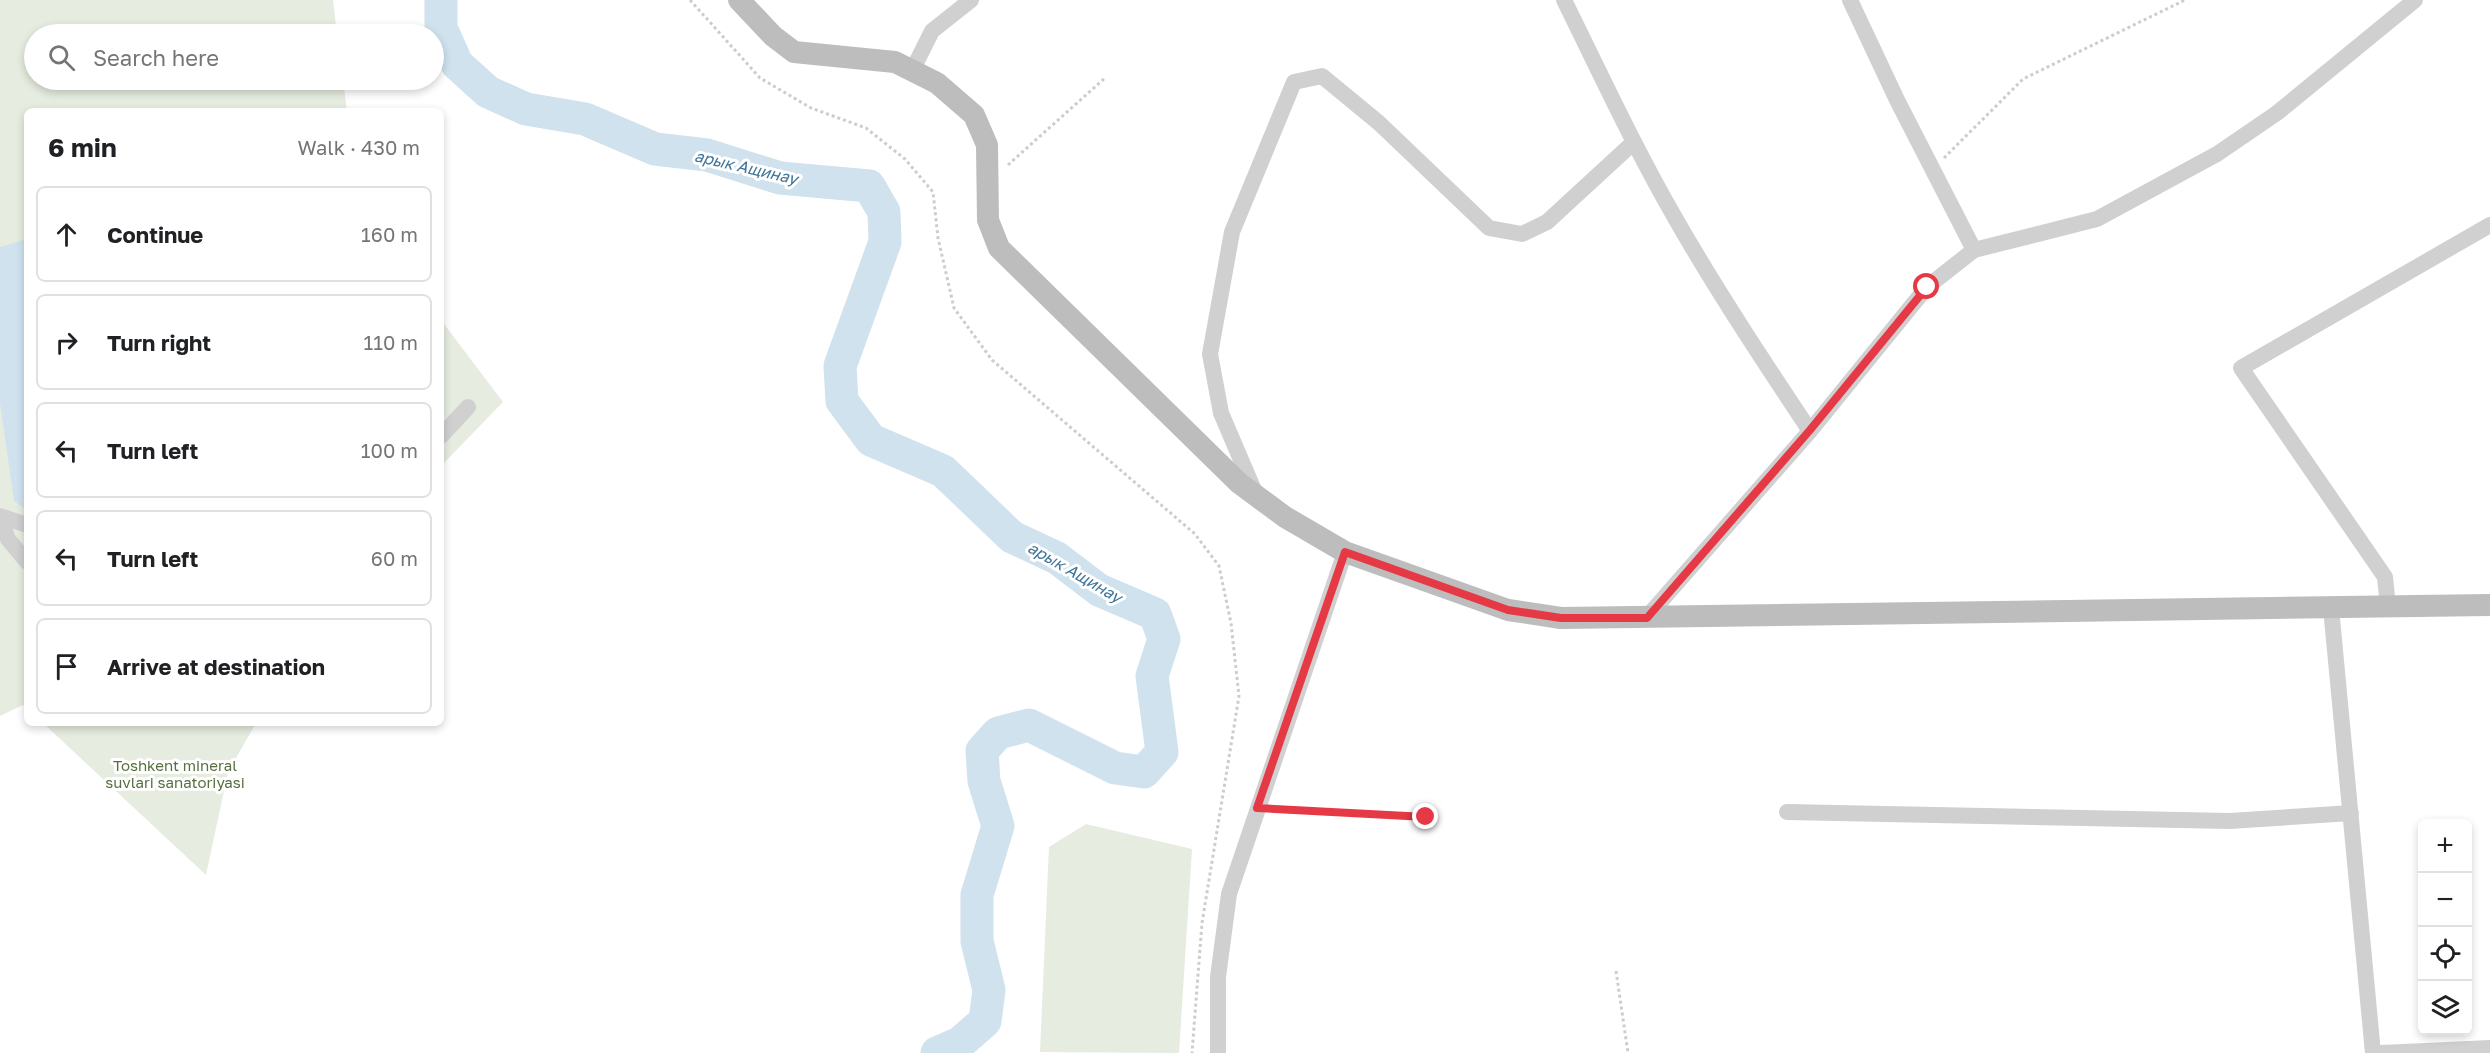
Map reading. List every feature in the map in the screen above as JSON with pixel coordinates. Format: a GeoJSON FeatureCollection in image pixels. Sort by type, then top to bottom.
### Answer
{"type":"FeatureCollection","features":[{"type":"Feature","properties":{"kind":"main road"},"geometry":{"type":"LineString","coordinates":[[739,0],[773,36],[794,52],[895,62],[937,83],[974,115],[987,145],[988,220],[999,248],[1239,483],[1285,517],[1345,552],[1508,610],[1561,618],[1647,618],[2490,605]]}},
{"type":"Feature","properties":{"kind":"street"},"geometry":{"type":"LineString","coordinates":[[912,71],[932,31],[971,0]]}},
{"type":"Feature","properties":{"kind":"street"},"geometry":{"type":"LineString","coordinates":[[1564,0],[1634,142],[1677,222],[1737,322],[1810,430]]}},
{"type":"Feature","properties":{"kind":"street"},"geometry":{"type":"LineString","coordinates":[[1850,0],[1897,100],[1974,250]]}},
{"type":"Feature","properties":{"kind":"street"},"geometry":{"type":"LineString","coordinates":[[1647,618],[1810,430],[1927,287],[1974,250],[2097,219],[2217,154],[2277,113],[2415,0]]}},
{"type":"Feature","properties":{"kind":"street"},"geometry":{"type":"LineString","coordinates":[[1256,496],[1221,413],[1210,354],[1232,232],[1294,82],[1322,76],[1379,123],[1489,228],[1522,234],[1547,222],[1634,142]]}},
{"type":"Feature","properties":{"kind":"street"},"geometry":{"type":"LineString","coordinates":[[2388,607],[2385,577],[2241,368],[2490,225]]}},
{"type":"Feature","properties":{"kind":"street"},"geometry":{"type":"LineString","coordinates":[[444,433],[468,407]]}},
{"type":"Feature","properties":{"kind":"street"},"geometry":{"type":"LineString","coordinates":[[0,517],[24,524]]}},
{"type":"Feature","properties":{"kind":"street"},"geometry":{"type":"LineString","coordinates":[[0,517],[8,539],[24,558]]}},
{"type":"Feature","properties":{"kind":"street"},"geometry":{"type":"LineString","coordinates":[[1218,1053],[1218,977],[1229,894],[1345,552]]}},
{"type":"Feature","properties":{"kind":"street"},"geometry":{"type":"LineString","coordinates":[[2331,608],[2373,1053]]}},
{"type":"Feature","properties":{"kind":"street"},"geometry":{"type":"LineString","coordinates":[[1787,812],[2230,821],[2350,813]]}},
{"type":"Feature","properties":{"kind":"street"},"geometry":{"type":"LineString","coordinates":[[2381,1053],[2490,1048]]}},
{"type":"Feature","properties":{"kind":"path"},"geometry":{"type":"LineString","coordinates":[[690,0],[760,78],[811,108],[866,128],[905,159],[933,192],[938,238],[954,308],[992,360],[1195,534],[1219,566],[1231,623],[1239,696],[1202,922],[1192,1053]]}},
{"type":"Feature","properties":{"kind":"path"},"geometry":{"type":"LineString","coordinates":[[1933,170],[2023,80],[2185,0]]}},
{"type":"Feature","properties":{"kind":"path"},"geometry":{"type":"LineString","coordinates":[[987,184],[1106,77]]}},
{"type":"Feature","properties":{"kind":"path"},"geometry":{"type":"LineString","coordinates":[[1257,808],[1426,817]]}},
{"type":"Feature","properties":{"kind":"path"},"geometry":{"type":"LineString","coordinates":[[1616,971],[1628,1053]]}},
{"type":"Feature","properties":{"kind":"green space"},"geometry":{"type":"Polygon","coordinates":[[[0,0],[333,0],[336,24],[24,24],[24,90],[344,90],[347,108],[24,108],[24,706],[0,716],[0,0]]]}},
{"type":"Feature","properties":{"kind":"green space"},"geometry":{"type":"Polygon","coordinates":[[[444,324],[503,402],[444,463],[444,324]]]}},
{"type":"Feature","properties":{"kind":"green space","name":"Toshkent mineral suvlari sanatoriyasi"},"geometry":{"type":"Polygon","coordinates":[[[46,726],[254,726],[228,772],[206,875],[46,726]]]}},
{"type":"Feature","properties":{"kind":"green space"},"geometry":{"type":"Polygon","coordinates":[[[1086,824],[1192,849],[1179,1053],[1040,1052],[1049,847],[1086,824]]]}},
{"type":"Feature","properties":{"kind":"water"},"geometry":{"type":"Polygon","coordinates":[[[24,240],[24,508],[14,501],[0,403],[0,247],[24,240]]]}},
{"type":"Feature","properties":{"kind":"waterway","name":"арык Ащинау"},"geometry":{"type":"LineString","coordinates":[[441,0],[441,24]]}},
{"type":"Feature","properties":{"kind":"waterway","name":"арык Ащинау"},"geometry":{"type":"LineString","coordinates":[[444,35],[457,64],[488,92],[526,109],[585,119],[655,149],[707,155],[780,178],[869,186],[884,212],[885,242],[840,366],[842,401],[871,440],[943,471],[1012,537],[1057,558],[1099,590],[1155,614],[1164,639],[1152,676],[1162,752],[1144,772],[1115,768],[1029,725],[998,733],[982,751],[984,781],[998,826],[977,895],[977,941],[989,990],[985,1021],[960,1043],[937,1053]]}},
{"type":"Feature","properties":{"kind":"route"},"geometry":{"type":"LineString","coordinates":[[1426,817],[1257,808],[1345,552],[1508,610],[1561,618],[1647,618],[1810,430],[1927,287]]}}]}
